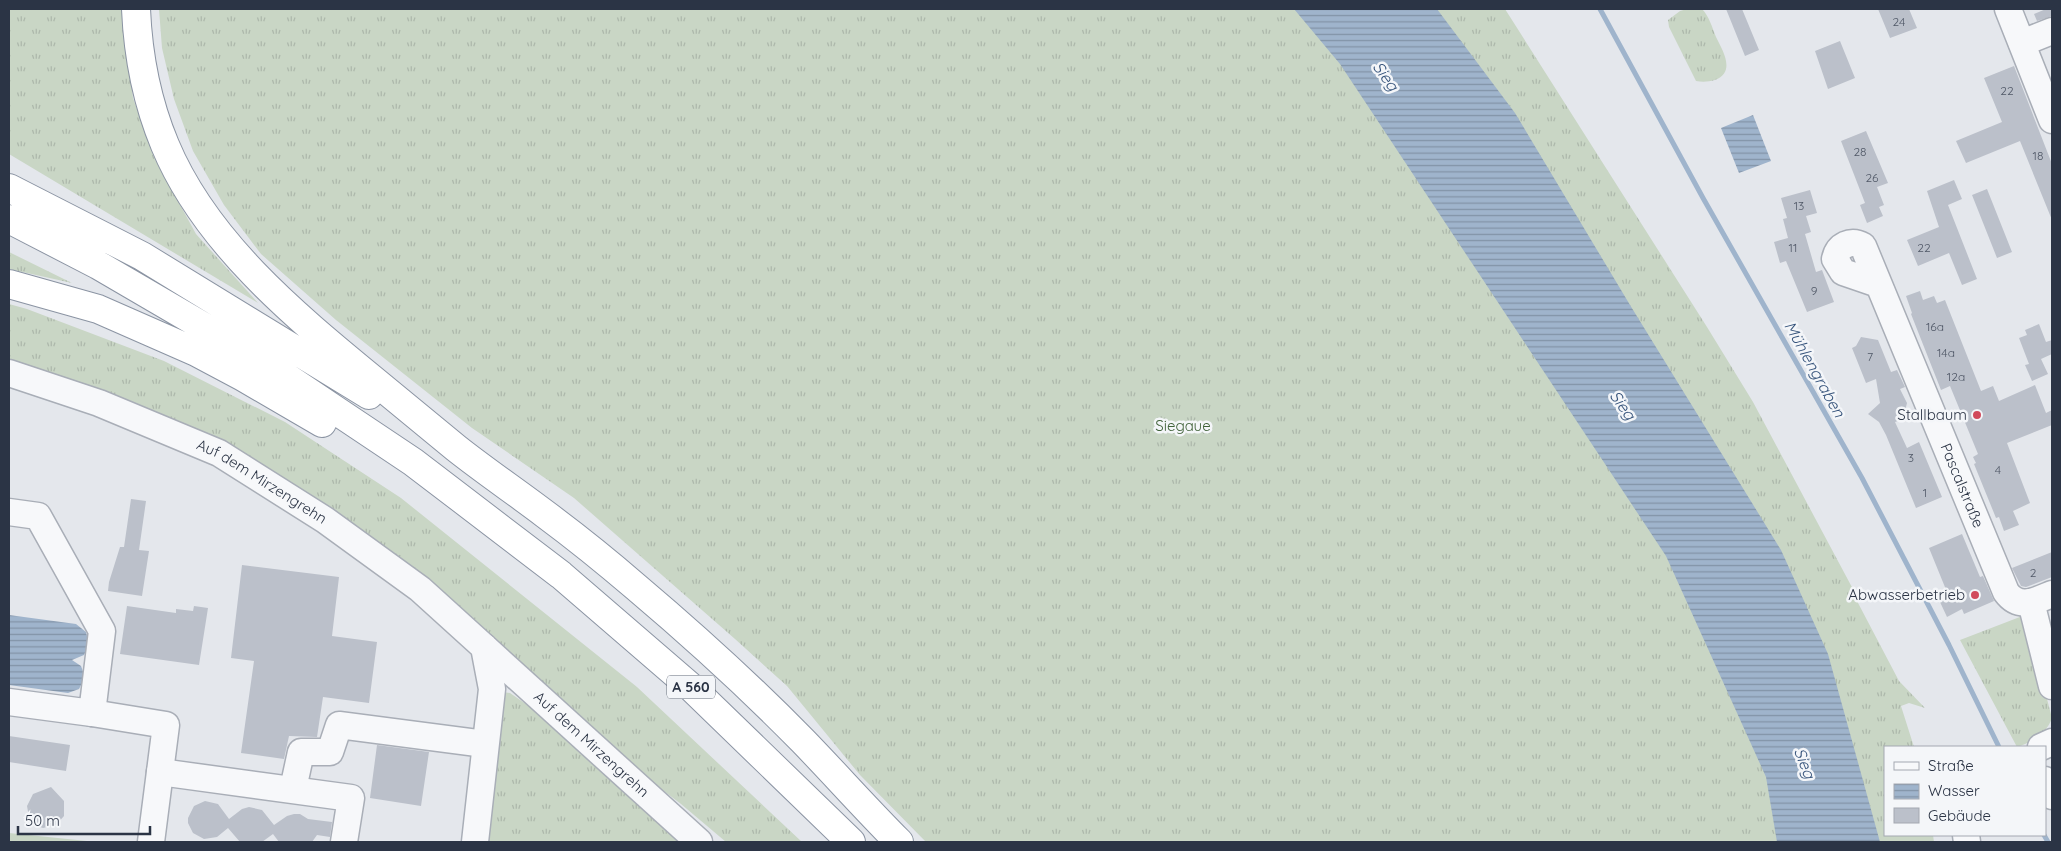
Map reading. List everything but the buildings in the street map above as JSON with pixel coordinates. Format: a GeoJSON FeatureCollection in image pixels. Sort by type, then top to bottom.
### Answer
{"type":"FeatureCollection","features":[{"type":"Feature","properties":{"kind":"highway"},"geometry":{"type":"LineString","coordinates":[[136,9],[143,69],[165,145],[185,184],[208,221],[236,254],[287,305],[339,352],[458,450],[549,516],[636,587],[707,650],[802,740],[899,842]]}},
{"type":"Feature","properties":{"kind":"highway"},"geometry":{"type":"LineString","coordinates":[[9,188],[142,256],[458,450]]}},
{"type":"Feature","properties":{"kind":"highway"},"geometry":{"type":"LineString","coordinates":[[9,219],[98,265],[258,359],[413,462],[561,575]]}},
{"type":"Feature","properties":{"kind":"highway"},"geometry":{"type":"LineString","coordinates":[[9,284],[98,309],[204,356],[298,408],[405,474],[561,575]]}},
{"type":"Feature","properties":{"kind":"highway","name":"A 560"},"geometry":{"type":"LineString","coordinates":[[561,575],[692,688],[851,842]]}},
{"type":"Feature","properties":{"kind":"street"},"geometry":{"type":"LineString","coordinates":[[2008,9],[2052,120]]}},
{"type":"Feature","properties":{"kind":"street"},"geometry":{"type":"LineString","coordinates":[[2022,43],[2052,31]]}},
{"type":"Feature","properties":{"kind":"street","name":"Pascalstraße"},"geometry":{"type":"LineString","coordinates":[[1878,284],[2006,592],[2033,599],[2052,686]]}},
{"type":"Feature","properties":{"kind":"street","name":"Auf dem Mirzengrehn"},"geometry":{"type":"LineString","coordinates":[[9,373],[99,403],[219,453],[325,520],[420,588],[699,842]]}},
{"type":"Feature","properties":{"kind":"street"},"geometry":{"type":"LineString","coordinates":[[9,512],[38,516],[102,631],[92,713]]}},
{"type":"Feature","properties":{"kind":"street"},"geometry":{"type":"LineString","coordinates":[[476,842],[492,688],[484,647]]}},
{"type":"Feature","properties":{"kind":"street"},"geometry":{"type":"LineString","coordinates":[[9,702],[166,725],[151,842]]}},
{"type":"Feature","properties":{"kind":"street"},"geometry":{"type":"LineString","coordinates":[[293,789],[301,752],[330,752],[339,724],[486,744]]}},
{"type":"Feature","properties":{"kind":"street"},"geometry":{"type":"LineString","coordinates":[[160,772],[350,798],[344,842]]}},
{"type":"Feature","properties":{"kind":"street"},"geometry":{"type":"LineString","coordinates":[[2046,782],[2052,796]]}},
{"type":"Feature","properties":{"kind":"green space"},"geometry":{"type":"Polygon","coordinates":[[[9,9],[122,9],[133,98],[154,157],[196,234],[258,303],[9,154],[9,9]]]}},
{"type":"Feature","properties":{"kind":"green space","name":"Siegaue"},"geometry":{"type":"Polygon","coordinates":[[[159,9],[1505,9],[1753,402],[1854,591],[1857,601],[1899,681],[1925,708],[1909,703],[1901,706],[1914,746],[1884,746],[1884,836],[1933,836],[1934,842],[926,842],[860,775],[787,686],[735,639],[574,498],[472,428],[336,320],[261,254],[224,205],[193,151],[174,99],[162,48],[159,9]]]}},
{"type":"Feature","properties":{"kind":"green space"},"geometry":{"type":"Polygon","coordinates":[[[1702,9],[1710,22],[1724,55],[1726,61],[1725,72],[1715,80],[1696,81],[1669,27],[1668,20],[1680,11],[1702,9]]]}},
{"type":"Feature","properties":{"kind":"green space"},"geometry":{"type":"Polygon","coordinates":[[[9,252],[72,283],[9,269],[9,252]]]}},
{"type":"Feature","properties":{"kind":"green space"},"geometry":{"type":"Polygon","coordinates":[[[9,304],[27,309],[164,361],[285,422],[401,498],[637,687],[802,842],[726,842],[681,804],[616,755],[337,517],[9,362],[9,304]]]}},
{"type":"Feature","properties":{"kind":"green space"},"geometry":{"type":"Polygon","coordinates":[[[2025,615],[2052,718],[2043,732],[2028,742],[2016,746],[1960,640],[2025,615]]]}},
{"type":"Feature","properties":{"kind":"green space"},"geometry":{"type":"Polygon","coordinates":[[[502,692],[510,693],[539,713],[687,842],[487,842],[502,692]]]}},
{"type":"Feature","properties":{"kind":"green space"},"geometry":{"type":"Polygon","coordinates":[[[9,833],[87,841],[87,842],[9,842],[9,833]]]}},
{"type":"Feature","properties":{"kind":"water","name":"Sieg"},"geometry":{"type":"Polygon","coordinates":[[[1294,9],[1437,9],[1515,113],[1630,305],[1781,550],[1828,654],[1880,842],[1777,842],[1766,777],[1666,556],[1340,64],[1294,9]]]}},
{"type":"Feature","properties":{"kind":"water"},"geometry":{"type":"Polygon","coordinates":[[[1753,115],[1771,161],[1739,173],[1721,128],[1753,115]]]}},
{"type":"Feature","properties":{"kind":"water"},"geometry":{"type":"Polygon","coordinates":[[[9,615],[76,624],[86,632],[89,644],[84,655],[72,660],[81,666],[85,677],[79,689],[68,693],[9,685],[9,615]]]}},
{"type":"Feature","properties":{"kind":"waterway","name":"Mühlengraben"},"geometry":{"type":"LineString","coordinates":[[1600,9],[1703,198],[1862,478],[1949,645],[1999,746]]}},
{"type":"Feature","properties":{"kind":"waterway","name":"Mühlengraben"},"geometry":{"type":"LineString","coordinates":[[2045,836],[2048,842]]}},
{"type":"Feature","properties":{"kind":"place","name":"Stallbaum"},"geometry":{"type":"Point","coordinates":[1977,415]}},
{"type":"Feature","properties":{"kind":"place","name":"Abwasserbetrieb"},"geometry":{"type":"Point","coordinates":[1975,595]}}]}
